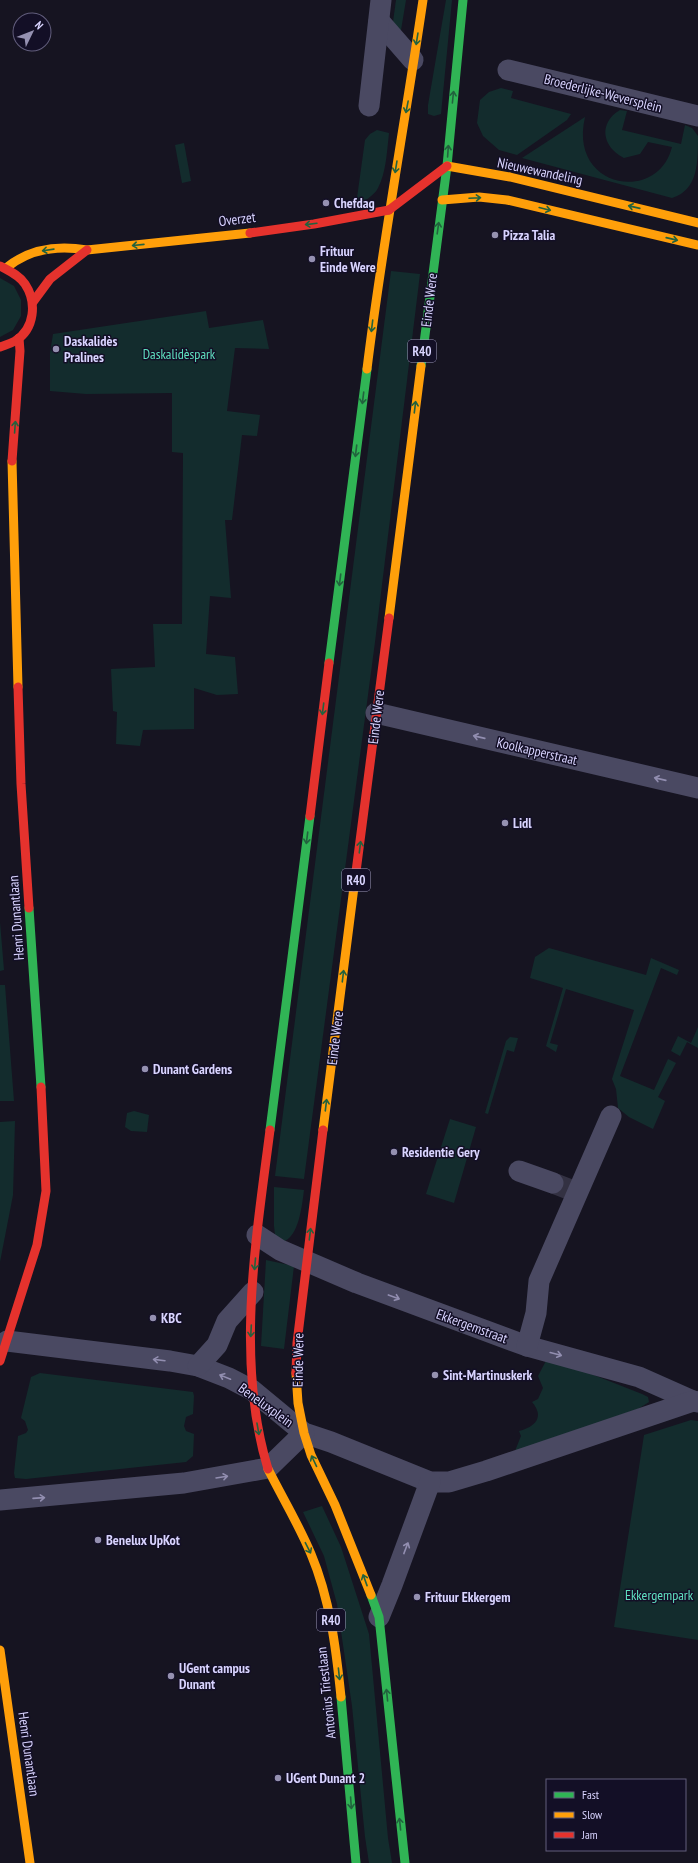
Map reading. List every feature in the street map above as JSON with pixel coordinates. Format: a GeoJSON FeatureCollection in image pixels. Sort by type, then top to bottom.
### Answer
{"type":"FeatureCollection","features":[{"type":"Feature","properties":{"kind":"main road","name":"R40"},"geometry":{"type":"LineString","coordinates":[[252,1390],[250,1342],[257,1235],[376,295],[411,84],[413,60],[423,0]]}},
{"type":"Feature","properties":{"kind":"main road","name":"Einde Were"},"geometry":{"type":"LineString","coordinates":[[304,1433],[298,1403],[296,1369],[299,1322],[376,713],[438,201],[447,166],[463,0]]}},
{"type":"Feature","properties":{"kind":"main road"},"geometry":{"type":"LineString","coordinates":[[389,210],[447,166]]}},
{"type":"Feature","properties":{"kind":"main road","name":"Nieuwewandeling"},"geometry":{"type":"LineString","coordinates":[[447,166],[510,178],[698,223]]}},
{"type":"Feature","properties":{"kind":"main road"},"geometry":{"type":"LineString","coordinates":[[438,201],[479,197],[507,200],[698,245]]}},
{"type":"Feature","properties":{"kind":"main road","name":"Overzet"},"geometry":{"type":"LineString","coordinates":[[19,338],[27,329],[32,317],[33,302],[29,288],[22,278],[3,267],[20,257],[31,253],[72,247],[87,250],[320,223],[412,206]]}},
{"type":"Feature","properties":{"kind":"main road","name":"Overzet"},"geometry":{"type":"LineString","coordinates":[[33,302],[43,285],[55,273],[87,250]]}},
{"type":"Feature","properties":{"kind":"main road"},"geometry":{"type":"LineString","coordinates":[[0,347],[19,338]]}},
{"type":"Feature","properties":{"kind":"main road","name":"Henri Dunantlaan"},"geometry":{"type":"LineString","coordinates":[[0,1361],[37,1245],[46,1191],[21,784],[12,466],[20,351],[19,338]]}},
{"type":"Feature","properties":{"kind":"main road","name":"Henri Dunantlaan"},"geometry":{"type":"LineString","coordinates":[[2,442],[12,466]]}},
{"type":"Feature","properties":{"kind":"main road","name":"Antonius Triestlaan"},"geometry":{"type":"LineString","coordinates":[[252,1390],[259,1433],[268,1468],[311,1553],[323,1587],[336,1644],[356,1863]]}},
{"type":"Feature","properties":{"kind":"main road","name":"R40"},"geometry":{"type":"LineString","coordinates":[[304,1433],[311,1455],[338,1512],[379,1617],[405,1863]]}},
{"type":"Feature","properties":{"kind":"main road","name":"Henri Dunantlaan"},"geometry":{"type":"LineString","coordinates":[[0,1650],[30,1863]]}},
{"type":"Feature","properties":{"kind":"street"},"geometry":{"type":"LineString","coordinates":[[369,106],[382,0]]}},
{"type":"Feature","properties":{"kind":"street"},"geometry":{"type":"LineString","coordinates":[[379,21],[413,60]]}},
{"type":"Feature","properties":{"kind":"street","name":"Broederlijke-Weversplein"},"geometry":{"type":"LineString","coordinates":[[508,70],[698,116]]}},
{"type":"Feature","properties":{"kind":"street","name":"Koolkapperstraat"},"geometry":{"type":"LineString","coordinates":[[376,713],[698,788]]}},
{"type":"Feature","properties":{"kind":"street"},"geometry":{"type":"LineString","coordinates":[[527,1346],[536,1313],[539,1281],[567,1188],[611,1116]]}},
{"type":"Feature","properties":{"kind":"street"},"geometry":{"type":"LineString","coordinates":[[519,1172],[567,1188]]}},
{"type":"Feature","properties":{"kind":"street","name":"Ekkergemstraat"},"geometry":{"type":"LineString","coordinates":[[257,1235],[280,1250],[357,1283],[527,1346],[639,1377],[695,1402]]}},
{"type":"Feature","properties":{"kind":"street"},"geometry":{"type":"LineString","coordinates":[[198,1366],[217,1345],[227,1321],[253,1292]]}},
{"type":"Feature","properties":{"kind":"street","name":"Beneluxplein"},"geometry":{"type":"LineString","coordinates":[[7,1341],[170,1361],[198,1366],[229,1378],[252,1390],[304,1433],[268,1468]]}},
{"type":"Feature","properties":{"kind":"street","name":"Ekkergemstraat"},"geometry":{"type":"LineString","coordinates":[[304,1433],[331,1442],[430,1482],[449,1482],[695,1402]]}},
{"type":"Feature","properties":{"kind":"street"},"geometry":{"type":"LineString","coordinates":[[0,1500],[184,1483],[268,1468]]}},
{"type":"Feature","properties":{"kind":"street"},"geometry":{"type":"LineString","coordinates":[[379,1617],[430,1482]]}},
{"type":"Feature","properties":{"kind":"green space"},"geometry":{"type":"Polygon","coordinates":[[[396,0],[406,0],[400,36],[393,22],[396,0]]]}},
{"type":"Feature","properties":{"kind":"green space"},"geometry":{"type":"Polygon","coordinates":[[[446,0],[452,0],[441,114],[434,116],[428,114],[428,105],[446,0]]]}},
{"type":"Feature","properties":{"kind":"green space"},"geometry":{"type":"Polygon","coordinates":[[[501,88],[513,91],[511,98],[571,114],[567,120],[517,155],[499,150],[483,136],[477,123],[480,100],[489,92],[501,88]]]}},
{"type":"Feature","properties":{"kind":"green space"},"geometry":{"type":"Polygon","coordinates":[[[620,110],[627,111],[622,130],[681,144],[685,125],[692,128],[698,136],[698,156],[695,174],[692,182],[681,194],[672,198],[522,158],[585,117],[583,141],[589,160],[601,173],[617,180],[634,182],[650,176],[664,165],[672,147],[648,142],[640,154],[624,158],[611,148],[607,141],[606,135],[608,121],[620,110]]]}},
{"type":"Feature","properties":{"kind":"green space"},"geometry":{"type":"Polygon","coordinates":[[[377,130],[389,133],[383,176],[374,194],[356,205],[365,140],[370,134],[377,130]]]}},
{"type":"Feature","properties":{"kind":"green space"},"geometry":{"type":"Polygon","coordinates":[[[184,143],[191,181],[182,183],[175,145],[184,143]]]}},
{"type":"Feature","properties":{"kind":"green space"},"geometry":{"type":"Polygon","coordinates":[[[391,271],[420,274],[375,642],[304,1179],[275,1176],[391,271]]]}},
{"type":"Feature","properties":{"kind":"green space"},"geometry":{"type":"Polygon","coordinates":[[[0,278],[14,286],[21,300],[21,316],[13,330],[0,337],[0,278]]]}},
{"type":"Feature","properties":{"kind":"green space","name":"Daskalidèspark"},"geometry":{"type":"Polygon","coordinates":[[[206,311],[209,328],[263,320],[269,349],[235,348],[227,411],[260,415],[257,436],[242,435],[232,520],[225,520],[231,598],[210,596],[206,654],[235,657],[238,694],[217,695],[194,688],[194,729],[143,730],[140,746],[116,744],[117,712],[113,711],[111,669],[155,667],[153,624],[182,624],[183,453],[172,452],[172,393],[86,394],[50,391],[50,353],[53,334],[206,311]]]}},
{"type":"Feature","properties":{"kind":"green space"},"geometry":{"type":"Polygon","coordinates":[[[0,922],[4,970],[0,971],[0,922]]]}},
{"type":"Feature","properties":{"kind":"green space"},"geometry":{"type":"Polygon","coordinates":[[[549,948],[646,975],[651,958],[679,970],[677,975],[661,968],[620,1076],[654,1090],[668,1059],[676,1063],[658,1097],[665,1101],[653,1129],[629,1117],[618,1108],[616,1089],[612,1079],[634,1010],[566,989],[550,1043],[558,1045],[556,1052],[546,1046],[563,988],[530,978],[535,957],[549,948]]]}},
{"type":"Feature","properties":{"kind":"green space"},"geometry":{"type":"Polygon","coordinates":[[[0,985],[5,985],[14,1101],[0,1101],[0,985]]]}},
{"type":"Feature","properties":{"kind":"green space"},"geometry":{"type":"Polygon","coordinates":[[[698,1027],[698,1048],[687,1042],[680,1056],[671,1051],[678,1036],[691,1043],[698,1027]]]}},
{"type":"Feature","properties":{"kind":"green space"},"geometry":{"type":"Polygon","coordinates":[[[510,1037],[518,1038],[514,1052],[507,1050],[488,1114],[485,1113],[506,1041],[510,1037]]]}},
{"type":"Feature","properties":{"kind":"green space"},"geometry":{"type":"Polygon","coordinates":[[[134,1111],[149,1115],[147,1132],[131,1131],[125,1127],[127,1113],[134,1111]]]}},
{"type":"Feature","properties":{"kind":"green space"},"geometry":{"type":"Polygon","coordinates":[[[450,1119],[476,1127],[454,1203],[426,1194],[450,1119]]]}},
{"type":"Feature","properties":{"kind":"green space"},"geometry":{"type":"Polygon","coordinates":[[[15,1121],[13,1195],[0,1262],[0,1122],[15,1121]]]}},
{"type":"Feature","properties":{"kind":"green space"},"geometry":{"type":"Polygon","coordinates":[[[274,1187],[304,1190],[301,1212],[296,1228],[288,1239],[282,1242],[275,1235],[274,1187]]]}},
{"type":"Feature","properties":{"kind":"green space"},"geometry":{"type":"Polygon","coordinates":[[[266,1260],[294,1266],[284,1349],[261,1346],[266,1260]]]}},
{"type":"Feature","properties":{"kind":"green space"},"geometry":{"type":"Polygon","coordinates":[[[548,1357],[642,1394],[648,1397],[649,1402],[638,1409],[515,1451],[521,1436],[519,1431],[530,1427],[534,1424],[538,1417],[536,1407],[532,1402],[538,1399],[543,1388],[538,1376],[548,1357]]]}},
{"type":"Feature","properties":{"kind":"green space"},"geometry":{"type":"Polygon","coordinates":[[[40,1373],[193,1392],[193,1414],[186,1417],[184,1426],[186,1431],[194,1434],[193,1456],[186,1462],[26,1479],[15,1478],[14,1473],[18,1436],[26,1433],[28,1430],[25,1421],[21,1418],[31,1377],[40,1373]]]}},
{"type":"Feature","properties":{"kind":"green space","name":"Ekkergempark"},"geometry":{"type":"Polygon","coordinates":[[[691,1420],[698,1421],[698,1640],[614,1627],[644,1435],[691,1420]]]}},
{"type":"Feature","properties":{"kind":"green space"},"geometry":{"type":"Polygon","coordinates":[[[322,1506],[341,1547],[369,1634],[388,1838],[392,1863],[369,1863],[352,1706],[337,1604],[324,1556],[303,1512],[322,1506]]]}},
{"type":"Feature","properties":{"kind":"tunnel"},"geometry":{"type":"LineString","coordinates":[[553,1183],[571,1190]]}},
{"type":"Feature","properties":{"kind":"traffic: fast"},"geometry":{"type":"LineString","coordinates":[[421,366],[447,166],[463,0]]}},
{"type":"Feature","properties":{"kind":"traffic: fast"},"geometry":{"type":"LineString","coordinates":[[329,663],[367,369]]}},
{"type":"Feature","properties":{"kind":"traffic: fast"},"geometry":{"type":"LineString","coordinates":[[270,1130],[310,816]]}},
{"type":"Feature","properties":{"kind":"traffic: fast"},"geometry":{"type":"LineString","coordinates":[[29,908],[41,1087]]}},
{"type":"Feature","properties":{"kind":"traffic: fast"},"geometry":{"type":"LineString","coordinates":[[371,1595],[379,1617],[405,1863]]}},
{"type":"Feature","properties":{"kind":"traffic: fast"},"geometry":{"type":"LineString","coordinates":[[341,1697],[356,1863]]}},
{"type":"Feature","properties":{"kind":"traffic: slow"},"geometry":{"type":"LineString","coordinates":[[367,369],[423,0]]}},
{"type":"Feature","properties":{"kind":"traffic: slow"},"geometry":{"type":"LineString","coordinates":[[447,166],[510,177],[698,223]]}},
{"type":"Feature","properties":{"kind":"traffic: slow"},"geometry":{"type":"LineString","coordinates":[[442,200],[479,197],[507,200],[698,245]]}},
{"type":"Feature","properties":{"kind":"traffic: slow"},"geometry":{"type":"LineString","coordinates":[[6,268],[24,256],[55,248],[87,250],[250,233]]}},
{"type":"Feature","properties":{"kind":"traffic: slow"},"geometry":{"type":"LineString","coordinates":[[389,618],[421,366]]}},
{"type":"Feature","properties":{"kind":"traffic: slow"},"geometry":{"type":"LineString","coordinates":[[12,461],[18,687]]}},
{"type":"Feature","properties":{"kind":"traffic: slow"},"geometry":{"type":"LineString","coordinates":[[323,1130],[354,887]]}},
{"type":"Feature","properties":{"kind":"traffic: slow"},"geometry":{"type":"LineString","coordinates":[[296,1373],[298,1403],[304,1433],[311,1455],[335,1505],[371,1595]]}},
{"type":"Feature","properties":{"kind":"traffic: slow"},"geometry":{"type":"LineString","coordinates":[[268,1469],[301,1532],[318,1571],[328,1606],[337,1660],[341,1697]]}},
{"type":"Feature","properties":{"kind":"traffic: slow"},"geometry":{"type":"LineString","coordinates":[[0,1650],[30,1863]]}},
{"type":"Feature","properties":{"kind":"traffic: jam"},"geometry":{"type":"LineString","coordinates":[[389,210],[447,166]]}},
{"type":"Feature","properties":{"kind":"traffic: jam"},"geometry":{"type":"LineString","coordinates":[[250,233],[314,224],[389,210]]}},
{"type":"Feature","properties":{"kind":"traffic: jam"},"geometry":{"type":"LineString","coordinates":[[33,302],[50,279],[87,250]]}},
{"type":"Feature","properties":{"kind":"traffic: jam"},"geometry":{"type":"LineString","coordinates":[[0,266],[23,281],[29,291],[32,307],[32,315],[27,330],[22,336],[13,342],[0,347]]}},
{"type":"Feature","properties":{"kind":"traffic: jam"},"geometry":{"type":"LineString","coordinates":[[12,461],[20,351],[19,338]]}},
{"type":"Feature","properties":{"kind":"traffic: jam"},"geometry":{"type":"LineString","coordinates":[[354,887],[389,618]]}},
{"type":"Feature","properties":{"kind":"traffic: jam"},"geometry":{"type":"LineString","coordinates":[[310,816],[329,663]]}},
{"type":"Feature","properties":{"kind":"traffic: jam"},"geometry":{"type":"LineString","coordinates":[[18,687],[21,784],[29,908]]}},
{"type":"Feature","properties":{"kind":"traffic: jam"},"geometry":{"type":"LineString","coordinates":[[0,1361],[37,1245],[46,1191],[41,1087]]}},
{"type":"Feature","properties":{"kind":"traffic: jam"},"geometry":{"type":"LineString","coordinates":[[268,1469],[258,1428],[252,1386],[250,1343],[251,1300],[259,1214],[270,1130]]}},
{"type":"Feature","properties":{"kind":"traffic: jam"},"geometry":{"type":"LineString","coordinates":[[296,1373],[297,1343],[323,1130]]}},
{"type":"Feature","properties":{"kind":"place","name":"Chefdag"},"geometry":{"type":"Point","coordinates":[326,203]}},
{"type":"Feature","properties":{"kind":"place","name":"Pizza Talia"},"geometry":{"type":"Point","coordinates":[495,235]}},
{"type":"Feature","properties":{"kind":"place","name":"Frituur Einde Were"},"geometry":{"type":"Point","coordinates":[312,259]}},
{"type":"Feature","properties":{"kind":"place","name":"Daskalidès Pralines"},"geometry":{"type":"Point","coordinates":[56,349]}},
{"type":"Feature","properties":{"kind":"place","name":"Lidl"},"geometry":{"type":"Point","coordinates":[505,823]}},
{"type":"Feature","properties":{"kind":"place","name":"Dunant Gardens"},"geometry":{"type":"Point","coordinates":[145,1069]}},
{"type":"Feature","properties":{"kind":"place","name":"Residentie Gery"},"geometry":{"type":"Point","coordinates":[394,1152]}},
{"type":"Feature","properties":{"kind":"place","name":"KBC"},"geometry":{"type":"Point","coordinates":[153,1318]}},
{"type":"Feature","properties":{"kind":"place","name":"Sint-Martinuskerk"},"geometry":{"type":"Point","coordinates":[435,1375]}},
{"type":"Feature","properties":{"kind":"place","name":"Benelux UpKot"},"geometry":{"type":"Point","coordinates":[98,1540]}},
{"type":"Feature","properties":{"kind":"place","name":"Frituur Ekkergem"},"geometry":{"type":"Point","coordinates":[417,1597]}},
{"type":"Feature","properties":{"kind":"place","name":"UGent campus Dunant"},"geometry":{"type":"Point","coordinates":[171,1676]}},
{"type":"Feature","properties":{"kind":"place","name":"UGent Dunant 2"},"geometry":{"type":"Point","coordinates":[278,1778]}}]}
